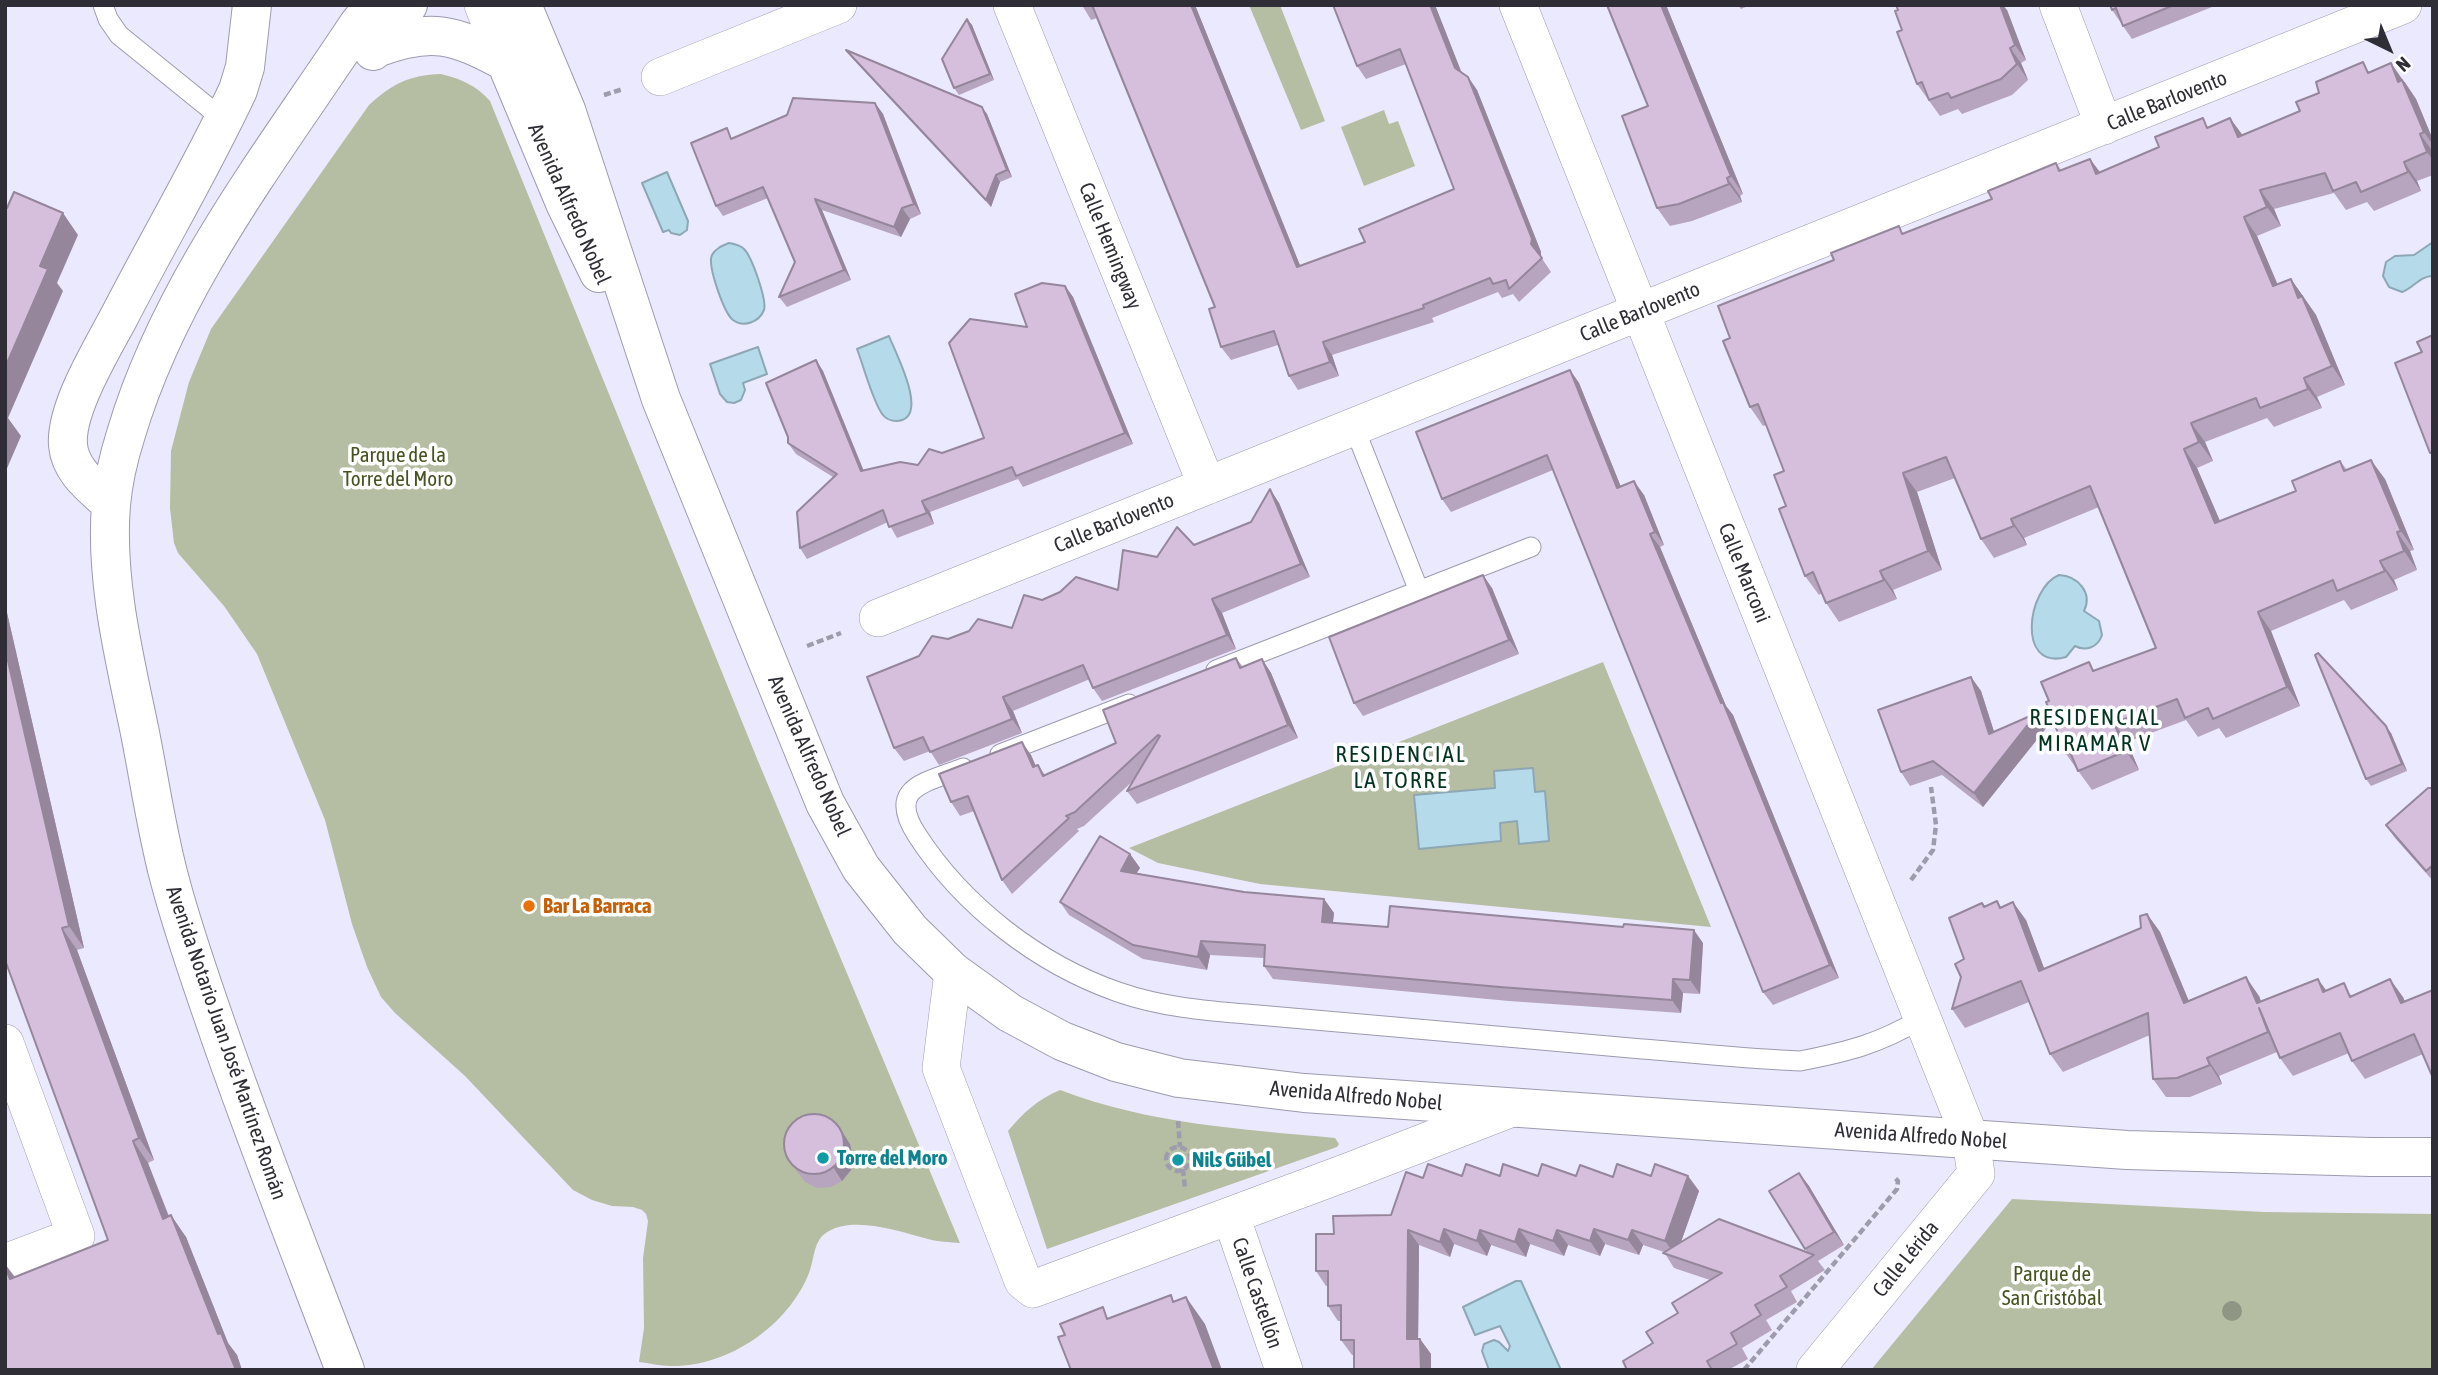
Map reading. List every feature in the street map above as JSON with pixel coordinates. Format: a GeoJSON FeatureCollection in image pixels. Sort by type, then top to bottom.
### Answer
{"type":"FeatureCollection","features":[{"type":"Feature","properties":{"kind":"street"},"geometry":{"type":"LineString","coordinates":[[111,504],[85,480],[72,460],[68,445],[69,425],[94,365],[238,90],[245,67],[252,5]]}},
{"type":"Feature","properties":{"kind":"street","name":"Avenida Notario Juan José Martínez Román"},"geometry":{"type":"LineString","coordinates":[[345,1370],[235,1080],[169,876],[116,611],[111,556],[111,504],[125,436],[144,380],[168,325],[200,266],[239,204],[368,21],[408,5]]}},
{"type":"Feature","properties":{"kind":"street","name":"Avenida Alfredo Nobel"},"geometry":{"type":"LineString","coordinates":[[483,5],[565,203],[662,399]]}},
{"type":"Feature","properties":{"kind":"street","name":"Avenida Alfredo Nobel"},"geometry":{"type":"LineString","coordinates":[[522,5],[566,110],[662,399],[825,803],[861,868],[910,930],[953,972],[1010,1013],[1062,1041],[1116,1062],[1179,1078],[1304,1093],[2140,1151],[2433,1157]]}},
{"type":"Feature","properties":{"kind":"street"},"geometry":{"type":"LineString","coordinates":[[660,77],[838,5]]}},
{"type":"Feature","properties":{"kind":"street","name":"Calle Hemingway"},"geometry":{"type":"LineString","coordinates":[[1012,5],[1208,486]]}},
{"type":"Feature","properties":{"kind":"street","name":"Calle Marconi"},"geometry":{"type":"LineString","coordinates":[[1518,5],[1971,1140]]}},
{"type":"Feature","properties":{"kind":"street"},"geometry":{"type":"LineString","coordinates":[[2058,5],[2104,126]]}},
{"type":"Feature","properties":{"kind":"street","name":"Calle Barlovento"},"geometry":{"type":"LineString","coordinates":[[878,618],[2403,5]]}},
{"type":"Feature","properties":{"kind":"street"},"geometry":{"type":"LineString","coordinates":[[368,21],[404,38],[426,34],[463,40],[506,62]]}},
{"type":"Feature","properties":{"kind":"street"},"geometry":{"type":"LineString","coordinates":[[953,972],[941,1068],[1023,1281],[1033,1289],[1512,1108]]}},
{"type":"Feature","properties":{"kind":"street"},"geometry":{"type":"LineString","coordinates":[[5,1043],[76,1236],[5,1263]]}},
{"type":"Feature","properties":{"kind":"street","name":"Calle Lérida"},"geometry":{"type":"LineString","coordinates":[[1815,1370],[1976,1174],[1971,1140]]}},
{"type":"Feature","properties":{"kind":"street","name":"Calle Castellón"},"geometry":{"type":"LineString","coordinates":[[1231,1216],[1284,1370]]}},
{"type":"Feature","properties":{"kind":"lane"},"geometry":{"type":"LineString","coordinates":[[103,5],[113,28],[126,42],[224,120]]}},
{"type":"Feature","properties":{"kind":"lane"},"geometry":{"type":"LineString","coordinates":[[1354,427],[1419,591]]}},
{"type":"Feature","properties":{"kind":"lane"},"geometry":{"type":"LineString","coordinates":[[1201,676],[1531,547]]}},
{"type":"Feature","properties":{"kind":"lane"},"geometry":{"type":"LineString","coordinates":[[1150,696],[919,786],[908,794],[904,806],[907,819],[930,853],[983,911],[1045,957],[1079,976],[1153,1003],[1185,1009],[1769,1060],[1800,1061],[1849,1052],[1892,1035],[1923,1018]]}},
{"type":"Feature","properties":{"kind":"path"},"geometry":{"type":"LineString","coordinates":[[1903,872],[1908,884],[1933,850],[1936,825],[1931,787]]}},
{"type":"Feature","properties":{"kind":"path"},"geometry":{"type":"LineString","coordinates":[[1180,1147],[1177,1117],[1188,1118]]}},
{"type":"Feature","properties":{"kind":"path"},"geometry":{"type":"LineString","coordinates":[[1175,1147],[1180,1147],[1188,1152],[1189,1162],[1178,1171],[1168,1164],[1167,1154],[1175,1147]]}},
{"type":"Feature","properties":{"kind":"path"},"geometry":{"type":"LineString","coordinates":[[1744,1370],[1897,1189],[1898,1181],[1891,1177]]}},
{"type":"Feature","properties":{"kind":"green space"},"geometry":{"type":"Polygon","coordinates":[[[1249,5],[1280,5],[1325,121],[1301,130],[1249,5]]]}},
{"type":"Feature","properties":{"kind":"green space","name":"Parque de la Torre del Moro"},"geometry":{"type":"Polygon","coordinates":[[[441,74],[468,83],[490,101],[758,761],[960,1243],[936,1241],[865,1225],[840,1227],[829,1231],[817,1244],[809,1273],[799,1292],[787,1310],[771,1326],[734,1351],[692,1364],[667,1366],[639,1362],[644,1328],[643,1258],[648,1221],[646,1214],[633,1207],[612,1206],[592,1200],[573,1190],[465,1076],[381,997],[352,924],[325,820],[257,654],[224,606],[178,553],[174,543],[170,508],[171,451],[189,382],[211,329],[369,105],[385,91],[402,82],[419,76],[441,74]]]}},
{"type":"Feature","properties":{"kind":"green space"},"geometry":{"type":"Polygon","coordinates":[[[1384,110],[1389,124],[1398,121],[1415,166],[1364,186],[1341,127],[1384,110]]]}},
{"type":"Feature","properties":{"kind":"green space"},"geometry":{"type":"Polygon","coordinates":[[[1603,662],[1711,927],[1260,884],[1158,863],[1129,848],[1603,662]]]}},
{"type":"Feature","properties":{"kind":"green space"},"geometry":{"type":"Polygon","coordinates":[[[1060,1090],[1127,1111],[1161,1118],[1335,1138],[1339,1144],[1337,1147],[1047,1249],[1008,1131],[1031,1107],[1060,1090]]]}},
{"type":"Feature","properties":{"kind":"green space","name":"Parque de San Cristóbal"},"geometry":{"type":"Polygon","coordinates":[[[2012,1199],[2264,1212],[2433,1214],[2433,1370],[1871,1370],[2012,1199]]]}},
{"type":"Feature","properties":{"kind":"water"},"geometry":{"type":"Polygon","coordinates":[[[667,172],[688,221],[687,230],[680,235],[669,230],[663,232],[642,183],[667,172]]]}},
{"type":"Feature","properties":{"kind":"water"},"geometry":{"type":"Polygon","coordinates":[[[2433,242],[2433,276],[2424,278],[2402,292],[2389,287],[2383,276],[2386,262],[2395,256],[2414,255],[2433,242]]]}},
{"type":"Feature","properties":{"kind":"water"},"geometry":{"type":"Polygon","coordinates":[[[729,243],[744,249],[761,288],[764,310],[759,318],[751,322],[737,322],[729,316],[714,278],[712,255],[729,243]]]}},
{"type":"Feature","properties":{"kind":"water"},"geometry":{"type":"Polygon","coordinates":[[[889,336],[911,397],[911,409],[907,417],[897,421],[886,418],[879,409],[857,349],[889,336]]]}},
{"type":"Feature","properties":{"kind":"water"},"geometry":{"type":"Polygon","coordinates":[[[758,347],[767,374],[743,383],[745,390],[741,400],[727,402],[720,394],[710,364],[758,347]]]}},
{"type":"Feature","properties":{"kind":"water"},"geometry":{"type":"Polygon","coordinates":[[[2059,575],[2078,582],[2082,587],[2087,598],[2084,611],[2099,621],[2102,635],[2098,643],[2091,647],[2075,646],[2066,657],[2050,658],[2039,652],[2033,641],[2032,626],[2040,595],[2048,583],[2059,575]]]}},
{"type":"Feature","properties":{"kind":"water"},"geometry":{"type":"Polygon","coordinates":[[[1533,768],[1535,792],[1545,791],[1549,841],[1519,844],[1517,821],[1500,823],[1501,841],[1419,849],[1414,795],[1495,788],[1494,771],[1533,768]]]}},
{"type":"Feature","properties":{"kind":"water"},"geometry":{"type":"Polygon","coordinates":[[[1521,1281],[1561,1370],[1489,1370],[1482,1351],[1484,1344],[1494,1340],[1508,1351],[1510,1346],[1500,1326],[1475,1335],[1463,1307],[1521,1281]]]}},
{"type":"Feature","properties":{"kind":"building"},"geometry":{"type":"Polygon","coordinates":[[[1092,5],[1191,5],[1297,267],[1365,242],[1359,229],[1454,189],[1400,49],[1357,66],[1333,5],[1430,5],[1455,68],[1468,77],[1532,239],[1531,244],[1542,258],[1509,289],[1506,280],[1493,284],[1490,278],[1423,305],[1424,308],[1323,342],[1330,362],[1289,376],[1274,331],[1221,347],[1209,309],[1215,307],[1092,5]]]}},
{"type":"Feature","properties":{"kind":"building"},"geometry":{"type":"Polygon","coordinates":[[[1607,5],[1661,5],[1731,176],[1727,178],[1729,184],[1679,204],[1657,208],[1622,116],[1648,106],[1607,5]]]}},
{"type":"Feature","properties":{"kind":"building"},"geometry":{"type":"Polygon","coordinates":[[[1896,5],[2000,5],[2015,45],[2010,48],[2017,64],[2001,79],[1951,98],[1948,93],[1929,100],[1922,82],[1917,84],[1897,32],[1902,30],[1895,11],[1898,10],[1896,5]]]}},
{"type":"Feature","properties":{"kind":"building"},"geometry":{"type":"Polygon","coordinates":[[[2110,5],[2174,5],[2123,26],[2116,8],[2112,10],[2110,5]]]}},
{"type":"Feature","properties":{"kind":"building"},"geometry":{"type":"Polygon","coordinates":[[[967,19],[990,74],[954,88],[942,59],[967,19]]]}},
{"type":"Feature","properties":{"kind":"building"},"geometry":{"type":"Polygon","coordinates":[[[846,50],[982,107],[1007,170],[996,175],[986,200],[846,50]]]}},
{"type":"Feature","properties":{"kind":"building"},"geometry":{"type":"Polygon","coordinates":[[[2363,62],[2368,73],[2391,63],[2398,82],[2402,80],[2424,132],[2420,134],[2427,152],[2404,162],[2408,172],[2361,192],[2356,182],[2333,191],[2325,173],[2260,190],[2267,207],[2244,217],[2273,286],[2291,279],[2298,298],[2302,296],[2332,366],[2304,378],[2308,389],[2260,408],[2256,398],[2191,423],[2199,442],[2184,449],[2215,523],[2296,491],[2292,481],[2340,461],[2344,471],[2371,460],[2401,531],[2397,532],[2404,551],[2380,561],[2385,571],[2337,591],[2333,580],[2258,612],[2287,687],[2213,719],[2208,708],[2185,718],[2177,699],[2114,723],[2126,751],[2078,771],[2070,752],[2066,754],[2041,682],[2089,662],[2093,671],[2156,648],[2090,486],[2011,519],[2014,526],[1981,539],[1946,457],[1903,473],[1928,551],[1880,571],[1884,580],[1826,603],[1813,572],[1805,576],[1779,509],[1786,506],[1774,475],[1784,471],[1758,404],[1750,407],[1723,341],[1730,338],[1718,306],[1834,260],[1831,253],[1899,226],[1902,234],[1992,199],[1988,191],[2056,163],[2059,171],[2090,159],[2096,174],[2159,147],[2155,137],[2203,118],[2207,128],[2230,118],[2238,137],[2300,111],[2296,102],[2319,93],[2316,82],[2363,62]]]}},
{"type":"Feature","properties":{"kind":"building"},"geometry":{"type":"Polygon","coordinates":[[[793,98],[875,103],[914,204],[902,208],[894,227],[815,199],[844,270],[779,297],[795,262],[763,187],[716,206],[691,143],[727,128],[731,139],[787,115],[793,98]]]}},
{"type":"Feature","properties":{"kind":"building"},"geometry":{"type":"Polygon","coordinates":[[[14,192],[63,213],[40,266],[48,269],[5,368],[5,207],[7,208],[14,192]]]}},
{"type":"Feature","properties":{"kind":"building"},"geometry":{"type":"Polygon","coordinates":[[[1042,283],[1065,286],[1125,433],[1016,476],[1012,467],[922,501],[927,513],[889,527],[883,510],[800,548],[797,512],[837,474],[788,443],[766,383],[816,360],[861,471],[900,462],[918,465],[929,449],[942,453],[984,438],[949,343],[970,319],[1027,327],[1015,294],[1042,283]]]}},
{"type":"Feature","properties":{"kind":"building"},"geometry":{"type":"Polygon","coordinates":[[[2433,335],[2433,452],[2430,453],[2395,363],[2422,352],[2417,342],[2433,335]]]}},
{"type":"Feature","properties":{"kind":"building"},"geometry":{"type":"Polygon","coordinates":[[[1570,370],[1617,488],[1634,481],[1655,532],[1650,534],[1721,703],[1723,702],[1830,965],[1763,992],[1547,455],[1442,499],[1416,432],[1570,370]]]}},
{"type":"Feature","properties":{"kind":"building"},"geometry":{"type":"Polygon","coordinates":[[[1270,489],[1301,564],[1212,599],[1227,635],[1093,688],[1083,665],[1003,697],[1012,719],[930,752],[923,737],[894,748],[867,677],[919,656],[932,636],[948,639],[969,631],[978,619],[1012,628],[1024,595],[1042,600],[1060,592],[1076,577],[1118,590],[1123,550],[1157,557],[1177,527],[1194,545],[1251,522],[1270,489]]]}},
{"type":"Feature","properties":{"kind":"building"},"geometry":{"type":"Polygon","coordinates":[[[1483,575],[1509,640],[1354,703],[1329,637],[1483,575]]]}},
{"type":"Feature","properties":{"kind":"building"},"geometry":{"type":"Polygon","coordinates":[[[5,648],[69,926],[62,928],[139,1138],[133,1141],[163,1219],[171,1215],[218,1334],[221,1333],[236,1370],[5,1370],[5,1267],[10,1279],[108,1240],[5,960],[5,648]]]}},
{"type":"Feature","properties":{"kind":"building"},"geometry":{"type":"Polygon","coordinates":[[[2318,653],[2386,726],[2402,764],[2366,779],[2315,655],[2318,653]]]}},
{"type":"Feature","properties":{"kind":"building"},"geometry":{"type":"Polygon","coordinates":[[[1236,658],[1240,668],[1262,659],[1288,725],[1127,791],[1160,736],[1158,735],[1075,812],[1066,816],[1069,818],[1002,880],[968,796],[951,802],[939,774],[1022,742],[1033,767],[1038,765],[1043,776],[1116,743],[1103,710],[1236,658]]]}},
{"type":"Feature","properties":{"kind":"building"},"geometry":{"type":"Polygon","coordinates":[[[1971,677],[1989,734],[2037,713],[1974,793],[1933,761],[1901,772],[1878,710],[1971,677]]]}},
{"type":"Feature","properties":{"kind":"building"},"geometry":{"type":"Polygon","coordinates":[[[2428,788],[2433,788],[2433,865],[2426,871],[2386,825],[2428,788]]]}},
{"type":"Feature","properties":{"kind":"building"},"geometry":{"type":"Polygon","coordinates":[[[1100,836],[1130,854],[1121,871],[1244,892],[1324,899],[1322,922],[1388,927],[1390,906],[1623,927],[1624,924],[1694,930],[1690,980],[1673,979],[1672,1000],[1264,966],[1265,945],[1201,941],[1198,957],[1133,945],[1060,902],[1100,836]]]}},
{"type":"Feature","properties":{"kind":"building"},"geometry":{"type":"Polygon","coordinates":[[[1997,901],[2000,908],[2013,902],[2039,971],[2141,928],[2140,916],[2147,914],[2184,1003],[2246,977],[2257,1003],[2318,979],[2323,992],[2344,983],[2350,997],[2390,979],[2401,1003],[2433,990],[2433,1078],[2414,1034],[2352,1061],[2340,1033],[2280,1058],[2259,1008],[2268,1032],[2207,1058],[2210,1065],[2177,1078],[2153,1079],[2148,1013],[2050,1054],[2021,981],[1952,1009],[1961,977],[1955,964],[1964,959],[1949,918],[1982,903],[1984,907],[1997,901]]]}},
{"type":"Feature","properties":{"kind":"building","name":"Torre del Moro"},"geometry":{"type":"Polygon","coordinates":[[[814,1114],[831,1119],[839,1127],[844,1144],[839,1161],[831,1169],[814,1174],[797,1169],[789,1161],[784,1144],[789,1127],[797,1119],[814,1114]]]}},
{"type":"Feature","properties":{"kind":"building"},"geometry":{"type":"Polygon","coordinates":[[[1428,1164],[1462,1176],[1466,1164],[1500,1176],[1503,1164],[1538,1176],[1542,1164],[1576,1176],[1580,1165],[1613,1177],[1617,1164],[1651,1176],[1655,1164],[1688,1176],[1665,1241],[1632,1230],[1628,1240],[1594,1229],[1590,1241],[1557,1230],[1553,1241],[1519,1229],[1515,1242],[1480,1230],[1477,1241],[1444,1229],[1440,1242],[1408,1230],[1407,1339],[1420,1339],[1421,1370],[1354,1370],[1354,1340],[1341,1340],[1341,1305],[1328,1306],[1328,1271],[1316,1271],[1316,1234],[1334,1234],[1333,1216],[1391,1215],[1406,1172],[1423,1178],[1428,1164]]]}},
{"type":"Feature","properties":{"kind":"building"},"geometry":{"type":"Polygon","coordinates":[[[1799,1173],[1834,1232],[1805,1249],[1769,1191],[1799,1173]]]}},
{"type":"Feature","properties":{"kind":"building"},"geometry":{"type":"Polygon","coordinates":[[[1719,1219],[1814,1255],[1780,1276],[1787,1287],[1755,1305],[1761,1315],[1731,1333],[1737,1344],[1707,1361],[1712,1370],[1627,1370],[1623,1361],[1653,1343],[1646,1332],[1678,1313],[1672,1303],[1722,1273],[1663,1253],[1719,1219]]]}},
{"type":"Feature","properties":{"kind":"building"},"geometry":{"type":"Polygon","coordinates":[[[1171,1295],[1173,1302],[1186,1297],[1214,1370],[1071,1370],[1058,1337],[1065,1335],[1060,1324],[1103,1307],[1107,1319],[1171,1295]]]}},
{"type":"Feature","properties":{"kind":"place","name":"Bar La Barraca"},"geometry":{"type":"Point","coordinates":[529,906]}},
{"type":"Feature","properties":{"kind":"place","name":"Torre del Moro"},"geometry":{"type":"Point","coordinates":[823,1158]}},
{"type":"Feature","properties":{"kind":"place","name":"Nils Gübel"},"geometry":{"type":"Point","coordinates":[1178,1160]}},
{"type":"Feature","properties":{"kind":"district","name":"RESIDENCIAL MIRAMAR V"},"geometry":{"type":"Point","coordinates":[2095,731]}},
{"type":"Feature","properties":{"kind":"district","name":"RESIDENCIAL LA TORRE"},"geometry":{"type":"Point","coordinates":[1401,768]}}]}
